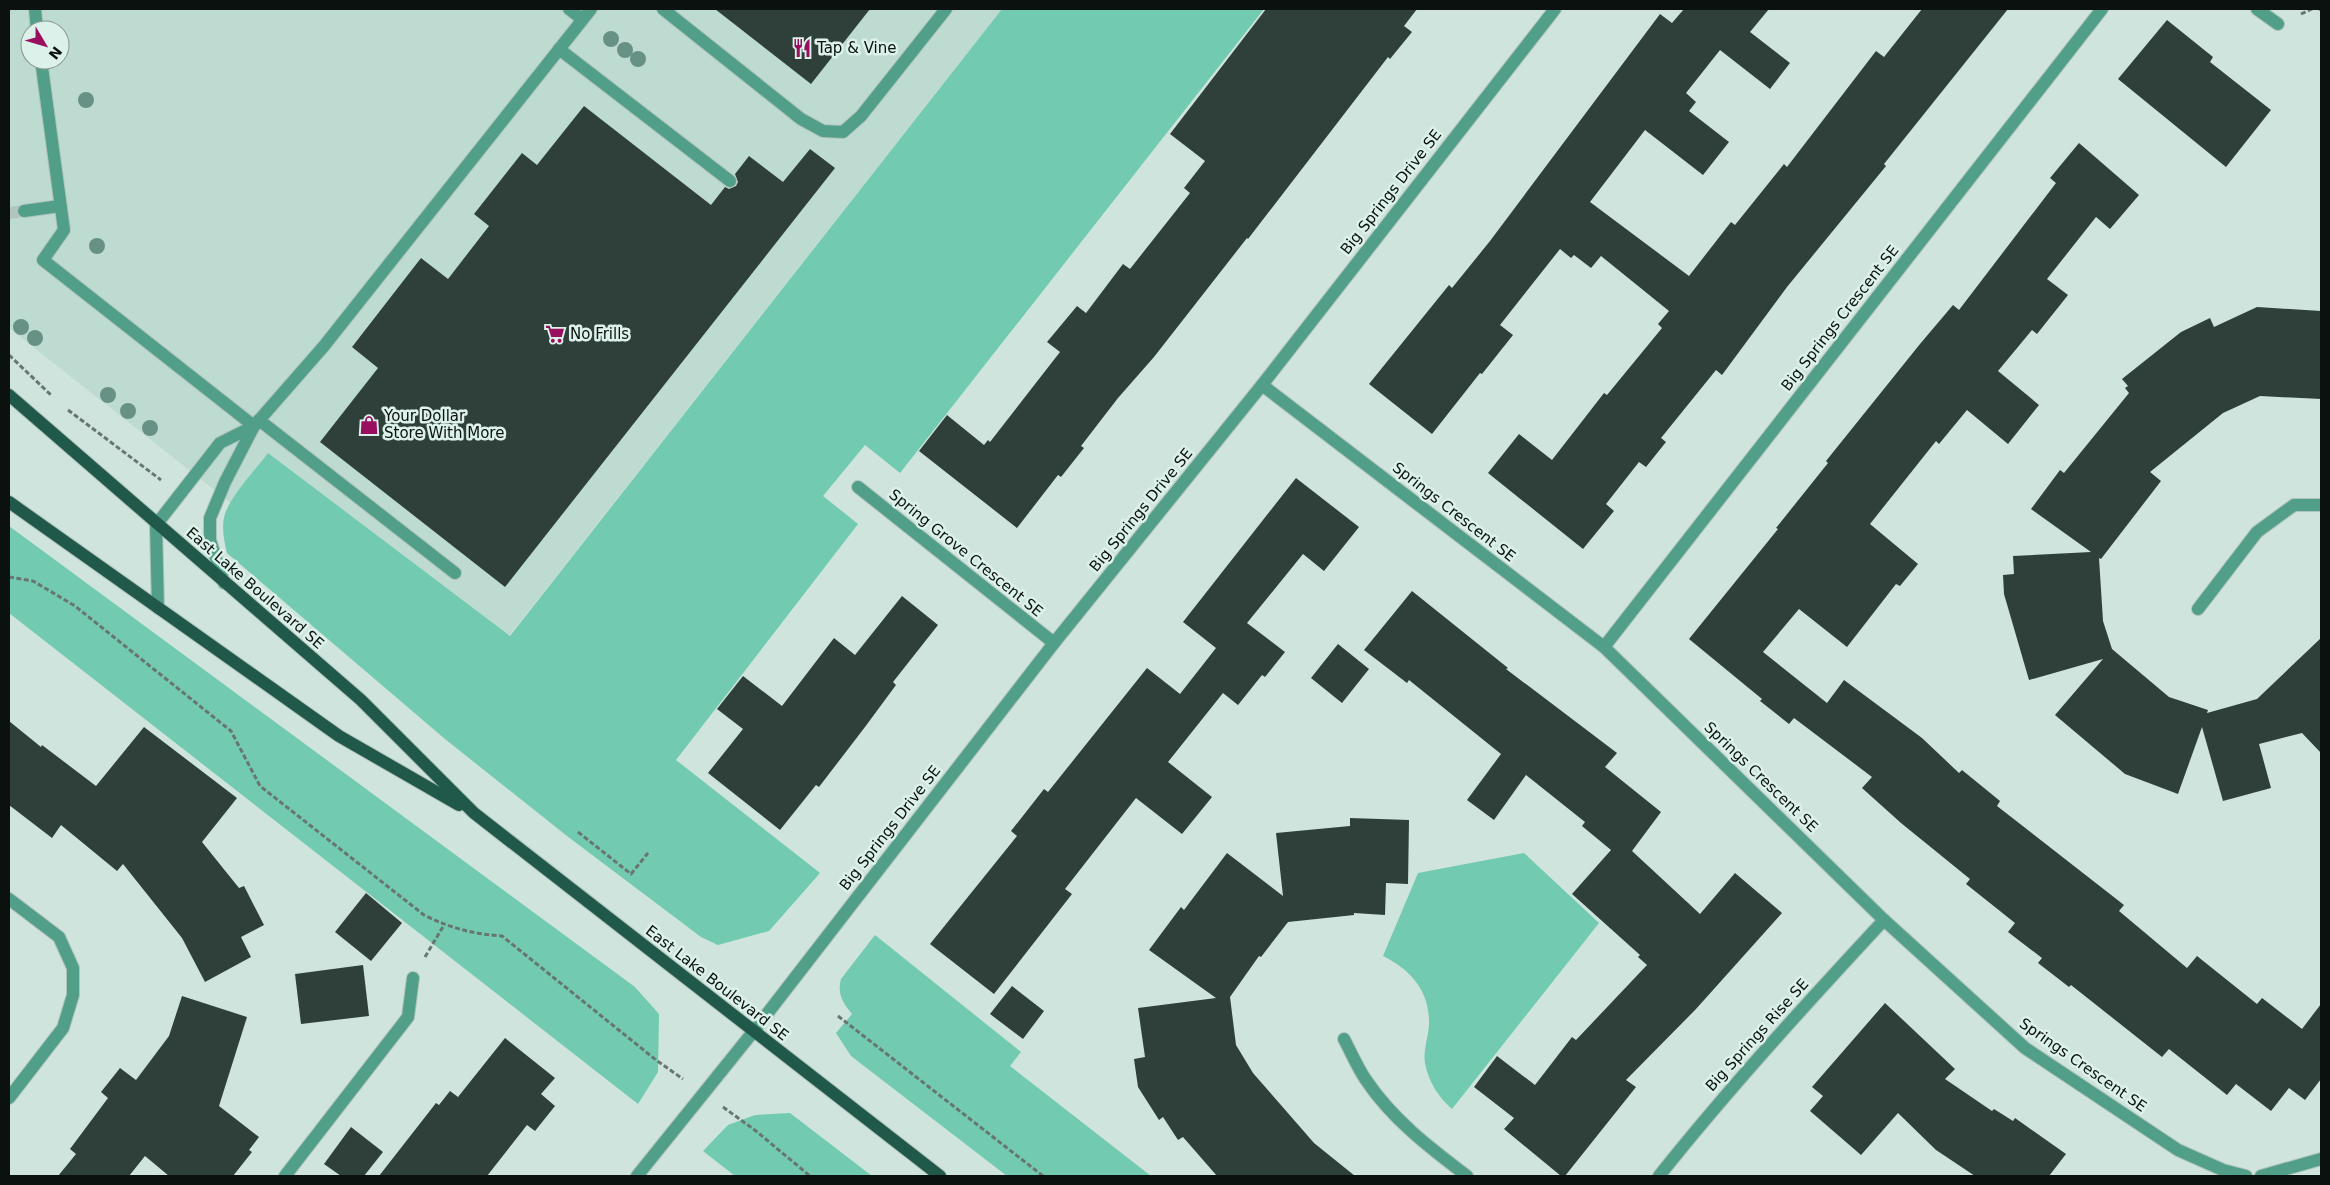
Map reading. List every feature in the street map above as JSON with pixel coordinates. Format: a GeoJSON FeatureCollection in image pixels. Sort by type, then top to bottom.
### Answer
{"type":"FeatureCollection","features":[{"type":"Feature","properties":{"kind":"main road","name":"East Lake Boulevard SE"},"geometry":{"type":"LineString","coordinates":[[9,395],[156,525],[361,700],[474,813],[940,1176]]}},
{"type":"Feature","properties":{"kind":"main road","name":"East Lake Boulevard SE"},"geometry":{"type":"LineString","coordinates":[[9,502],[339,736],[474,813]]}},
{"type":"Feature","properties":{"kind":"street"},"geometry":{"type":"LineString","coordinates":[[569,9],[582,19]]}},
{"type":"Feature","properties":{"kind":"street"},"geometry":{"type":"LineString","coordinates":[[224,583],[210,540],[210,518],[256,423],[324,346],[591,9]]}},
{"type":"Feature","properties":{"kind":"street"},"geometry":{"type":"LineString","coordinates":[[662,9],[801,119],[823,131],[843,132],[861,116],[946,9]]}},
{"type":"Feature","properties":{"kind":"street","name":"Big Springs Drive SE"},"geometry":{"type":"LineString","coordinates":[[637,1176],[753,1032],[1054,644],[1262,385],[1555,9]]}},
{"type":"Feature","properties":{"kind":"street","name":"Big Springs Crescent SE"},"geometry":{"type":"LineString","coordinates":[[1604,647],[2102,9]]}},
{"type":"Feature","properties":{"kind":"street"},"geometry":{"type":"LineString","coordinates":[[2257,9],[2278,24]]}},
{"type":"Feature","properties":{"kind":"street"},"geometry":{"type":"LineString","coordinates":[[559,49],[730,181]]}},
{"type":"Feature","properties":{"kind":"street"},"geometry":{"type":"LineString","coordinates":[[42,70],[64,230],[42,260],[455,573]]}},
{"type":"Feature","properties":{"kind":"street"},"geometry":{"type":"LineString","coordinates":[[24,211],[60,206]]}},
{"type":"Feature","properties":{"kind":"street","name":"Springs Crescent SE"},"geometry":{"type":"LineString","coordinates":[[1262,385],[1604,647],[1884,920],[2025,1048],[2178,1150],[2223,1170],[2246,1176]]}},
{"type":"Feature","properties":{"kind":"street"},"geometry":{"type":"LineString","coordinates":[[158,608],[156,525],[220,443],[256,423]]}},
{"type":"Feature","properties":{"kind":"street","name":"Spring Grove Crescent SE"},"geometry":{"type":"LineString","coordinates":[[858,488],[1054,644]]}},
{"type":"Feature","properties":{"kind":"street"},"geometry":{"type":"LineString","coordinates":[[2198,608],[2257,532],[2294,505],[2321,505]]}},
{"type":"Feature","properties":{"kind":"street"},"geometry":{"type":"LineString","coordinates":[[9,899],[59,938],[73,968],[73,995],[63,1028],[9,1098]]}},
{"type":"Feature","properties":{"kind":"street","name":"Big Springs Rise SE"},"geometry":{"type":"LineString","coordinates":[[1660,1176],[1710,1112],[1884,920]]}},
{"type":"Feature","properties":{"kind":"street"},"geometry":{"type":"LineString","coordinates":[[285,1176],[408,1017],[413,978]]}},
{"type":"Feature","properties":{"kind":"street"},"geometry":{"type":"LineString","coordinates":[[1344,1039],[1366,1080],[1394,1114],[1419,1139],[1467,1176]]}},
{"type":"Feature","properties":{"kind":"street"},"geometry":{"type":"LineString","coordinates":[[2261,1176],[2321,1159]]}},
{"type":"Feature","properties":{"kind":"path"},"geometry":{"type":"LineString","coordinates":[[9,355],[56,399]]}},
{"type":"Feature","properties":{"kind":"path"},"geometry":{"type":"LineString","coordinates":[[62,406],[180,494]]}},
{"type":"Feature","properties":{"kind":"path"},"geometry":{"type":"LineString","coordinates":[[9,577],[33,581],[75,606],[231,731],[260,786],[424,915],[444,925],[474,934],[502,936],[656,1060],[756,1131],[810,1176]]}},
{"type":"Feature","properties":{"kind":"path"},"geometry":{"type":"LineString","coordinates":[[578,832],[632,874],[648,853]]}},
{"type":"Feature","properties":{"kind":"path"},"geometry":{"type":"LineString","coordinates":[[413,978],[444,925]]}},
{"type":"Feature","properties":{"kind":"path"},"geometry":{"type":"LineString","coordinates":[[838,1016],[1043,1176]]}},
{"type":"Feature","properties":{"kind":"shaded area"},"geometry":{"type":"Polygon","coordinates":[[[9,9],[1002,9],[509,636],[268,453],[231,503],[9,328],[9,9]]]}},
{"type":"Feature","properties":{"kind":"green space"},"geometry":{"type":"Polygon","coordinates":[[[1002,9],[1264,9],[900,473],[865,445],[823,496],[858,524],[676,760],[820,873],[769,931],[718,945],[701,937],[567,836],[445,739],[227,553],[223,529],[225,514],[238,491],[268,453],[510,636],[1002,9]]]}},
{"type":"Feature","properties":{"kind":"green space"},"geometry":{"type":"Polygon","coordinates":[[[9,526],[635,987],[659,1014],[658,1072],[638,1104],[9,613],[9,526]]]}},
{"type":"Feature","properties":{"kind":"green space"},"geometry":{"type":"Polygon","coordinates":[[[1524,853],[1599,923],[1452,1109],[1435,1089],[1426,1070],[1425,1054],[1429,1025],[1426,1002],[1422,992],[1410,975],[1383,956],[1418,873],[1524,853]]]}},
{"type":"Feature","properties":{"kind":"green space"},"geometry":{"type":"Polygon","coordinates":[[[875,935],[1021,1052],[1010,1066],[1151,1176],[1007,1176],[851,1056],[836,1033],[852,1014],[842,998],[840,984],[841,979],[875,935]]]}},
{"type":"Feature","properties":{"kind":"green space"},"geometry":{"type":"Polygon","coordinates":[[[790,1113],[872,1176],[735,1176],[703,1151],[728,1125],[755,1115],[790,1113]]]}},
{"type":"Feature","properties":{"kind":"building","name":"Tap & Vine"},"geometry":{"type":"Polygon","coordinates":[[[715,9],[870,9],[811,84],[715,9]]]}},
{"type":"Feature","properties":{"kind":"building"},"geometry":{"type":"Polygon","coordinates":[[[1266,9],[1417,9],[1404,26],[1412,32],[1390,59],[1388,57],[1248,239],[1154,357],[1118,398],[1081,446],[1084,448],[1061,477],[1058,475],[1017,528],[919,451],[947,415],[984,445],[988,440],[990,442],[1060,352],[1047,342],[1077,306],[1086,313],[1123,264],[1130,269],[1190,193],[1184,188],[1205,161],[1170,134],[1266,9]]]}},
{"type":"Feature","properties":{"kind":"building"},"geometry":{"type":"Polygon","coordinates":[[[1684,9],[1769,9],[1750,32],[1790,63],[1770,89],[1720,50],[1686,93],[1696,102],[1689,111],[1729,142],[1703,175],[1645,130],[1590,202],[1689,276],[1731,222],[1735,225],[1784,164],[1787,167],[1876,51],[1884,57],[1922,9],[2008,9],[1884,164],[1886,166],[1787,287],[1722,375],[1716,370],[1661,438],[1666,442],[1646,467],[1639,462],[1606,504],[1614,511],[1583,549],[1488,473],[1519,434],[1552,460],[1604,393],[1607,395],[1662,328],[1658,324],[1669,311],[1601,256],[1591,268],[1574,255],[1571,258],[1560,249],[1500,325],[1513,335],[1432,434],[1369,384],[1449,285],[1452,288],[1490,241],[1660,14],[1672,23],[1684,9]]]}},
{"type":"Feature","properties":{"kind":"building"},"geometry":{"type":"Polygon","coordinates":[[[2167,20],[2213,57],[2210,62],[2271,110],[2226,167],[2118,79],[2167,20]]]}},
{"type":"Feature","properties":{"kind":"building","name":"No Frills"},"geometry":{"type":"Polygon","coordinates":[[[584,106],[711,205],[725,187],[729,189],[736,186],[738,182],[735,174],[749,156],[783,182],[810,149],[835,168],[505,587],[320,442],[378,368],[352,347],[421,258],[448,279],[489,226],[474,214],[522,153],[537,165],[584,106]]]}},
{"type":"Feature","properties":{"kind":"building"},"geometry":{"type":"Polygon","coordinates":[[[2079,143],[2139,195],[2110,229],[2096,217],[2047,279],[2068,295],[2037,334],[2032,330],[1998,371],[2039,405],[2008,444],[1967,410],[1939,444],[1936,441],[1870,524],[1918,564],[1900,586],[1896,584],[1847,647],[1799,609],[1763,652],[1827,703],[1844,680],[1922,738],[1959,773],[1962,770],[2000,801],[1997,806],[2124,905],[2119,911],[2187,968],[2197,956],[2257,1004],[2262,998],[2302,1029],[2321,1004],[2321,1079],[2305,1100],[2289,1088],[2271,1111],[2236,1084],[2227,1095],[2169,1049],[2162,1057],[2071,985],[2069,987],[2038,963],[2042,958],[2008,932],[2015,923],[1966,884],[1970,879],[1901,823],[1862,788],[1872,777],[1794,718],[1789,724],[1760,701],[1762,699],[1689,639],[1778,529],[1776,528],[1828,463],[1826,461],[1920,344],[1953,305],[1959,310],[2056,183],[2050,178],[2079,143]]]}},
{"type":"Feature","properties":{"kind":"building"},"geometry":{"type":"Polygon","coordinates":[[[2257,307],[2321,311],[2321,399],[2260,396],[2223,413],[2150,472],[2161,481],[2101,559],[2099,558],[2103,621],[2112,649],[2169,697],[2208,710],[2207,713],[2257,699],[2321,638],[2321,753],[2302,733],[2259,744],[2271,788],[2223,801],[2202,727],[2178,794],[2125,774],[2055,715],[2103,659],[2029,680],[2004,594],[2003,575],[2014,574],[2013,556],[2091,552],[2031,509],[2060,470],[2064,473],[2129,393],[2125,388],[2128,386],[2122,379],[2181,332],[2210,318],[2214,327],[2257,307]]]}},
{"type":"Feature","properties":{"kind":"building"},"geometry":{"type":"Polygon","coordinates":[[[1296,478],[1359,527],[1324,571],[1303,554],[1247,623],[1285,652],[1265,677],[1262,675],[1238,705],[1223,693],[1168,762],[1212,797],[1182,834],[1136,798],[1065,889],[1072,894],[994,994],[930,944],[1017,836],[1011,831],[1044,789],[1048,792],[1147,668],[1180,694],[1216,648],[1183,622],[1296,478]]]}},
{"type":"Feature","properties":{"kind":"building"},"geometry":{"type":"Polygon","coordinates":[[[1412,591],[1508,668],[1506,669],[1617,753],[1605,767],[1661,812],[1632,851],[1700,914],[1735,873],[1782,913],[1696,1009],[1626,1080],[1636,1087],[1565,1176],[1561,1176],[1504,1129],[1514,1118],[1474,1087],[1497,1056],[1535,1085],[1572,1037],[1576,1040],[1647,965],[1638,957],[1640,955],[1572,894],[1611,850],[1582,826],[1585,822],[1526,775],[1494,820],[1467,800],[1501,754],[1409,680],[1407,683],[1364,650],[1412,591]]]}},
{"type":"Feature","properties":{"kind":"building"},"geometry":{"type":"Polygon","coordinates":[[[902,596],[938,625],[893,682],[896,685],[819,787],[816,785],[780,830],[708,773],[743,729],[717,709],[743,676],[782,706],[834,638],[855,655],[902,596]]]}},
{"type":"Feature","properties":{"kind":"building"},"geometry":{"type":"Polygon","coordinates":[[[1338,644],[1369,669],[1342,703],[1311,678],[1338,644]]]}},
{"type":"Feature","properties":{"kind":"building"},"geometry":{"type":"Polygon","coordinates":[[[9,721],[41,747],[42,745],[96,786],[144,727],[237,798],[202,842],[239,888],[244,886],[264,925],[241,937],[251,957],[205,982],[182,938],[123,864],[117,871],[61,825],[52,838],[9,805],[9,721]]]}},
{"type":"Feature","properties":{"kind":"building"},"geometry":{"type":"Polygon","coordinates":[[[1350,818],[1409,820],[1408,884],[1386,883],[1385,915],[1354,913],[1354,915],[1288,922],[1261,957],[1259,956],[1230,997],[1236,1045],[1253,1073],[1314,1143],[1355,1176],[1217,1176],[1183,1137],[1178,1140],[1163,1117],[1159,1120],[1138,1087],[1134,1059],[1145,1057],[1138,1008],[1216,998],[1149,950],[1181,907],[1184,910],[1227,853],[1283,896],[1276,833],[1350,826],[1350,818]]]}},
{"type":"Feature","properties":{"kind":"building"},"geometry":{"type":"Polygon","coordinates":[[[366,893],[402,923],[371,961],[335,932],[366,893]]]}},
{"type":"Feature","properties":{"kind":"building"},"geometry":{"type":"Polygon","coordinates":[[[363,965],[369,1016],[301,1024],[295,974],[363,965]]]}},
{"type":"Feature","properties":{"kind":"building"},"geometry":{"type":"Polygon","coordinates":[[[1012,986],[1044,1011],[1023,1039],[990,1014],[1012,986]]]}},
{"type":"Feature","properties":{"kind":"building"},"geometry":{"type":"Polygon","coordinates":[[[182,996],[247,1017],[219,1106],[259,1137],[249,1150],[252,1152],[233,1176],[169,1176],[145,1156],[129,1176],[58,1176],[76,1154],[70,1149],[108,1098],[101,1092],[120,1068],[136,1080],[169,1036],[182,996]]]}},
{"type":"Feature","properties":{"kind":"building"},"geometry":{"type":"Polygon","coordinates":[[[1885,1003],[1955,1069],[1945,1079],[1992,1111],[1994,1109],[2013,1121],[2015,1118],[2066,1154],[2049,1176],[1975,1176],[1936,1150],[1898,1113],[1861,1155],[1810,1111],[1823,1096],[1812,1087],[1885,1003]]]}},
{"type":"Feature","properties":{"kind":"building"},"geometry":{"type":"Polygon","coordinates":[[[505,1038],[555,1078],[541,1094],[555,1106],[535,1131],[527,1125],[487,1176],[379,1176],[436,1103],[439,1105],[450,1091],[458,1097],[505,1038]]]}},
{"type":"Feature","properties":{"kind":"building"},"geometry":{"type":"Polygon","coordinates":[[[351,1127],[383,1152],[364,1176],[341,1176],[324,1164],[351,1127]]]}},
{"type":"Feature","properties":{"kind":"tunnel"},"geometry":{"type":"LineString","coordinates":[[9,213],[24,211]]}},
{"type":"Feature","properties":{"kind":"place","name":"Tap & Vine"},"geometry":{"type":"Point","coordinates":[802,48]}},
{"type":"Feature","properties":{"kind":"place","name":"No Frills"},"geometry":{"type":"Point","coordinates":[555,334]}},
{"type":"Feature","properties":{"kind":"place","name":"Your Dollar Store With More"},"geometry":{"type":"Point","coordinates":[369,425]}}]}
